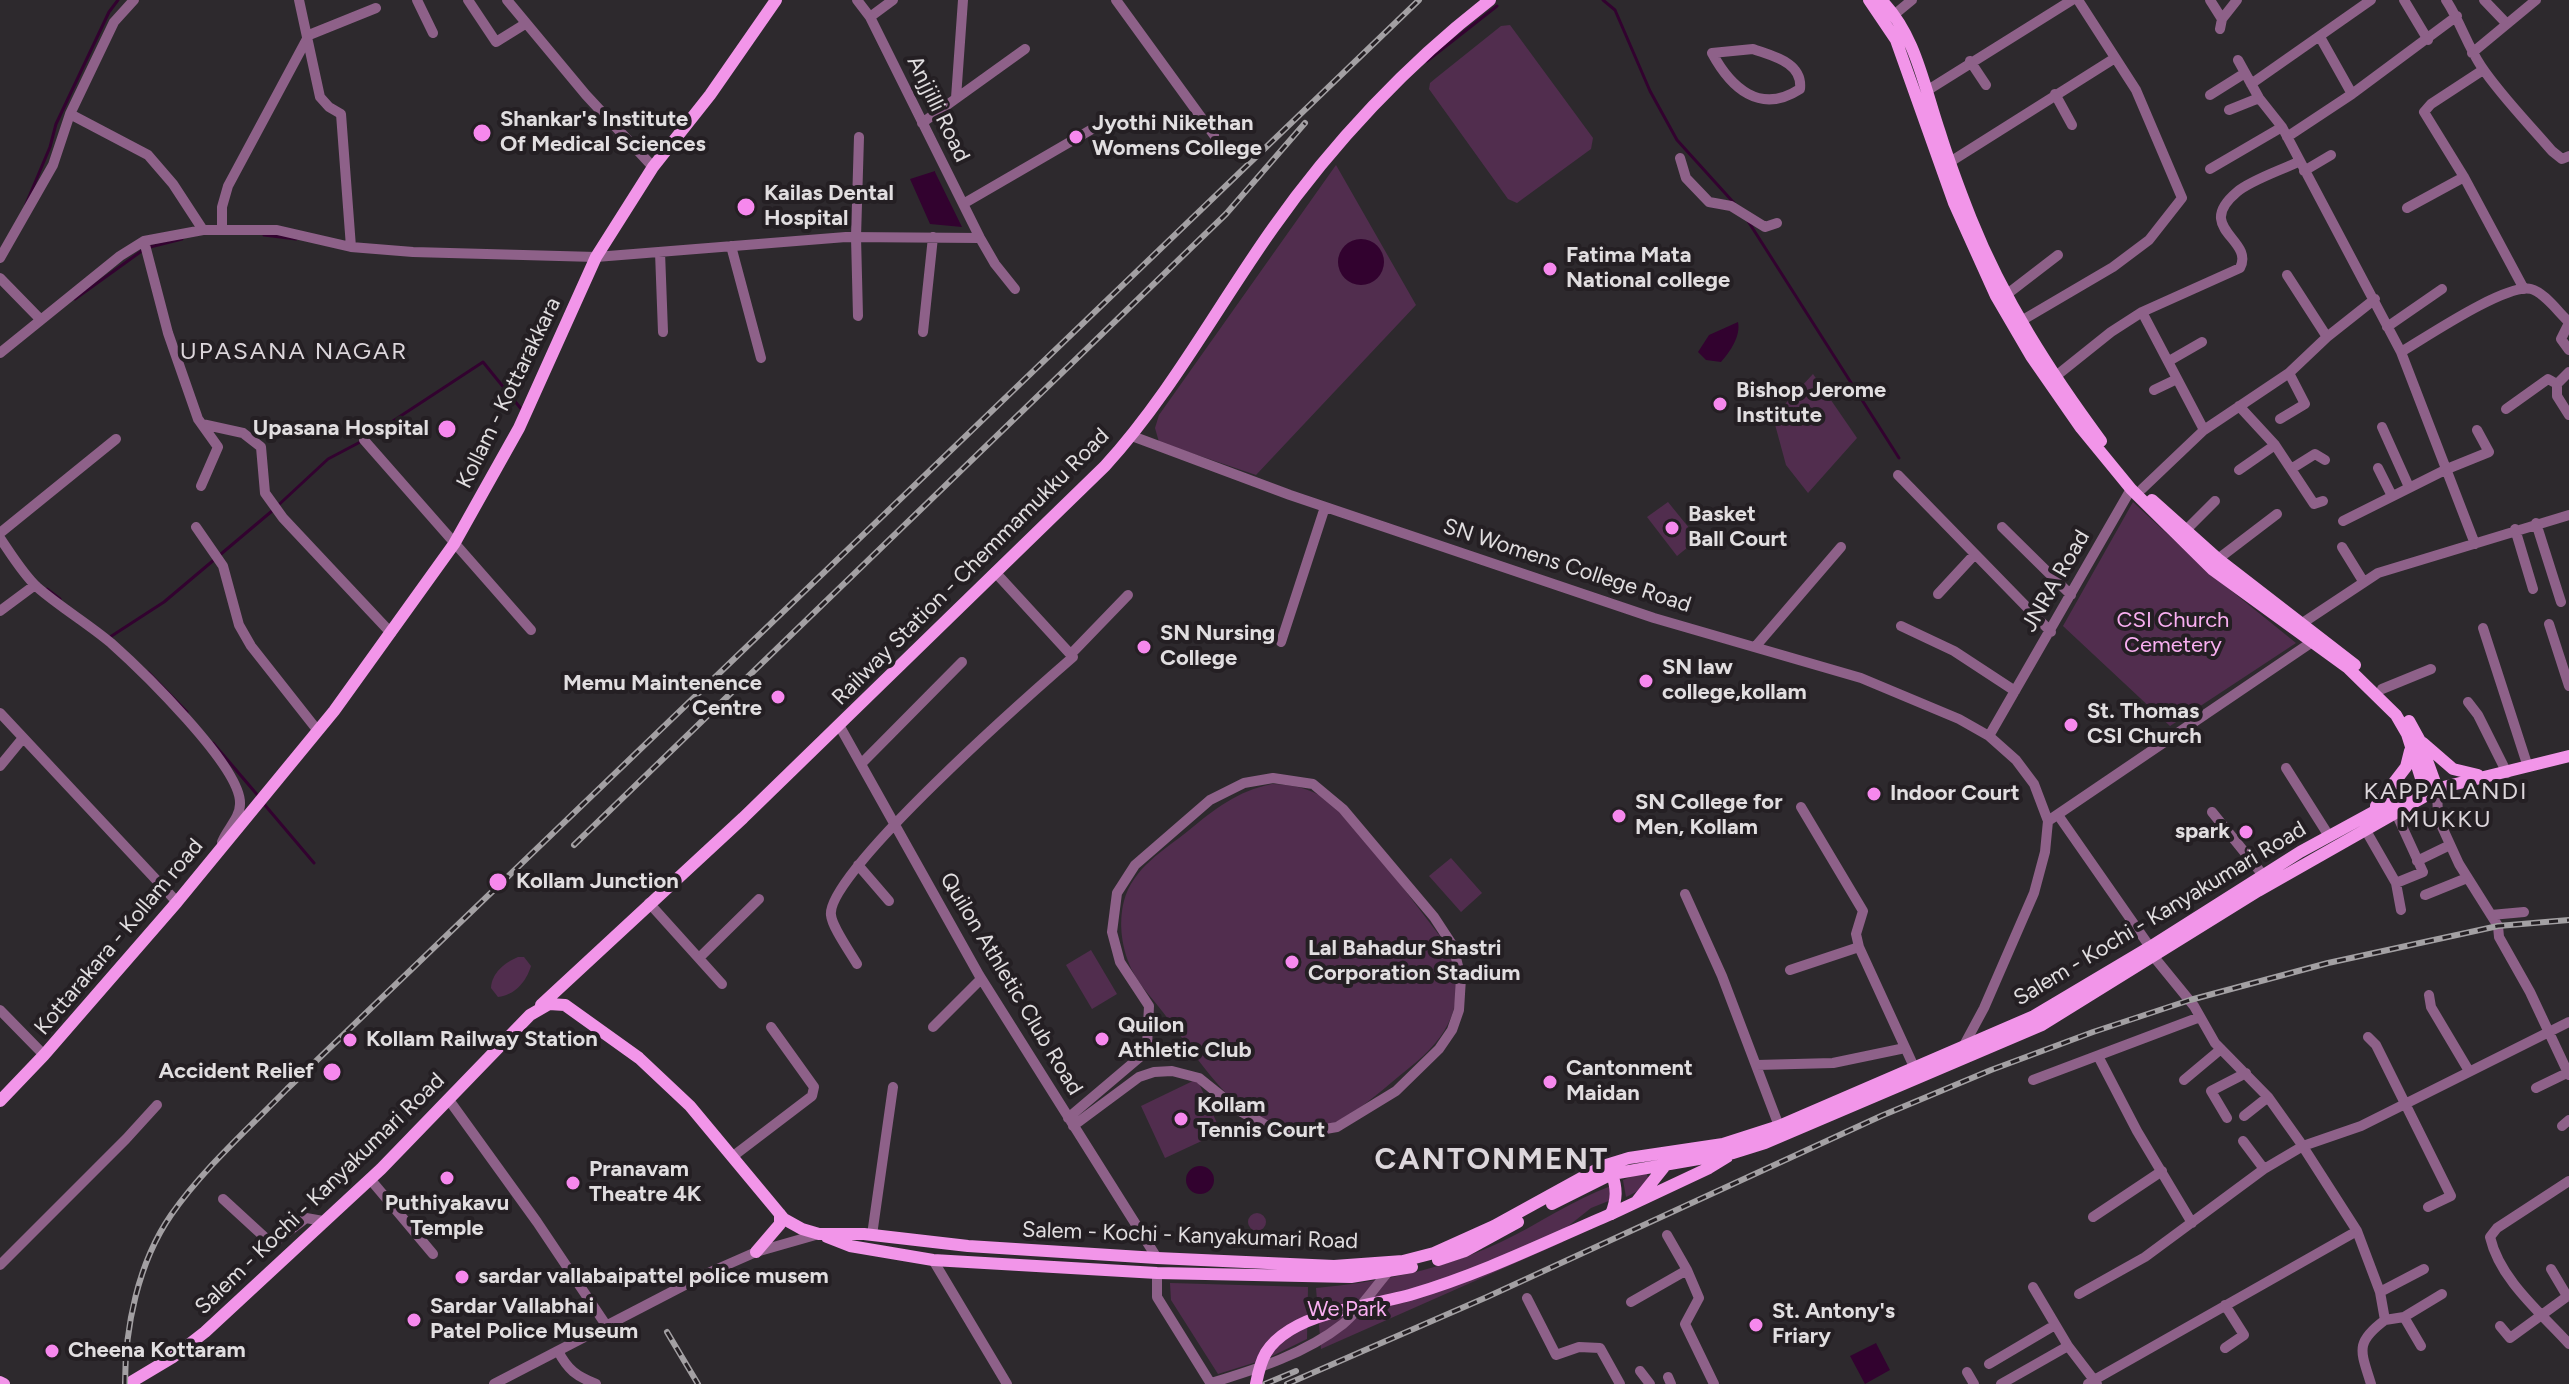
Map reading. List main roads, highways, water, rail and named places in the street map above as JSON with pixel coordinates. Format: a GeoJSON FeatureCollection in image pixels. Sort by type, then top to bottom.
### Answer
{"type":"FeatureCollection","features":[{"type":"Feature","properties":{"kind":"main road","name":"Kollam - Kottarakkara"},"geometry":{"type":"LineString","coordinates":[[261,800],[318,731],[454,544],[519,428],[596,257],[653,167],[710,95],[776,0]]}},
{"type":"Feature","properties":{"kind":"main road","name":"Railway Station - Chemmamukku Road"},"geometry":{"type":"LineString","coordinates":[[530,1015],[839,725],[1132,436],[1275,225],[1347,135],[1422,57],[1490,0]]}},
{"type":"Feature","properties":{"kind":"main road"},"geometry":{"type":"LineString","coordinates":[[1869,0],[1896,40],[1954,203],[1996,296],[2031,356],[2072,416],[2213,570],[2348,668],[2396,715],[2415,744],[2453,769],[2493,776]]}},
{"type":"Feature","properties":{"kind":"main road"},"geometry":{"type":"LineString","coordinates":[[1881,0],[1895,14],[1928,90],[1972,221],[2006,295],[2056,376],[2137,489],[2218,559],[2343,653],[2382,689],[2405,715],[2431,790],[2152,952]]}},
{"type":"Feature","properties":{"kind":"main road"},"geometry":{"type":"LineString","coordinates":[[2368,813],[2391,789],[2406,767],[2415,744]]}},
{"type":"Feature","properties":{"kind":"main road","name":"Salem - Kochi - Kanyakumari Road"},"geometry":{"type":"LineString","coordinates":[[132,1382],[173,1357],[205,1332],[370,1179],[530,1015],[549,1004],[558,1003],[579,1013],[674,1089],[780,1214],[802,1229],[819,1234],[872,1235],[968,1246],[1157,1258],[1334,1266],[1403,1261],[1459,1243],[1603,1166],[1629,1158],[1723,1144],[1779,1126],[1915,1069],[1966,1053],[2152,952],[2263,875],[2368,813],[2399,798],[2569,756]]}},
{"type":"Feature","properties":{"kind":"main road","name":"Kottarakara - Kollam road"},"geometry":{"type":"LineString","coordinates":[[0,1101],[177,902],[261,800]]}},
{"type":"Feature","properties":{"kind":"main road"},"geometry":{"type":"LineString","coordinates":[[564,982],[567,996],[579,1013]]}},
{"type":"Feature","properties":{"kind":"main road"},"geometry":{"type":"LineString","coordinates":[[819,1234],[850,1246],[933,1260],[1157,1273],[1351,1277],[1414,1267],[1465,1251],[1612,1174],[1733,1153],[1765,1143],[1966,1053]]}},
{"type":"Feature","properties":{"kind":"main road"},"geometry":{"type":"LineString","coordinates":[[1635,1204],[1678,1151]]}},
{"type":"Feature","properties":{"kind":"main road"},"geometry":{"type":"LineString","coordinates":[[1256,1384],[1261,1359],[1268,1348],[1291,1330],[1311,1320],[1430,1289],[1489,1267],[1635,1204],[1733,1153]]}},
{"type":"Feature","properties":{"kind":"main road"},"geometry":{"type":"LineString","coordinates":[[1611,1214],[1616,1200],[1612,1174]]}},
{"type":"Feature","properties":{"kind":"main road"},"geometry":{"type":"LineString","coordinates":[[756,1252],[780,1224],[780,1214]]}},
{"type":"Feature","properties":{"kind":"waterway"},"geometry":{"type":"LineString","coordinates":[[26,204],[50,147],[56,124],[109,12],[118,0]]}},
{"type":"Feature","properties":{"kind":"waterway"},"geometry":{"type":"LineString","coordinates":[[1603,0],[1615,10],[1650,91],[1677,140],[1734,203]]}},
{"type":"Feature","properties":{"kind":"waterway"},"geometry":{"type":"LineString","coordinates":[[1427,61],[1497,6]]}},
{"type":"Feature","properties":{"kind":"waterway"},"geometry":{"type":"LineString","coordinates":[[1748,221],[1899,458]]}},
{"type":"Feature","properties":{"kind":"waterway"},"geometry":{"type":"LineString","coordinates":[[264,235],[296,239]]}},
{"type":"Feature","properties":{"kind":"waterway"},"geometry":{"type":"LineString","coordinates":[[150,247],[182,239]]}},
{"type":"Feature","properties":{"kind":"waterway"},"geometry":{"type":"LineString","coordinates":[[75,299],[143,250]]}},
{"type":"Feature","properties":{"kind":"waterway"},"geometry":{"type":"LineString","coordinates":[[110,637],[164,602],[328,459],[364,440],[483,362],[522,410]]}},
{"type":"Feature","properties":{"kind":"waterway"},"geometry":{"type":"LineString","coordinates":[[47,589],[60,599]]}},
{"type":"Feature","properties":{"kind":"waterway"},"geometry":{"type":"LineString","coordinates":[[148,672],[187,712]]}},
{"type":"Feature","properties":{"kind":"waterway"},"geometry":{"type":"LineString","coordinates":[[213,743],[260,798]]}},
{"type":"Feature","properties":{"kind":"waterway"},"geometry":{"type":"LineString","coordinates":[[264,804],[314,863]]}},
{"type":"Feature","properties":{"kind":"railway"},"geometry":{"type":"LineString","coordinates":[[125,1384],[131,1318],[150,1254],[171,1215],[211,1165],[1419,0]]}},
{"type":"Feature","properties":{"kind":"railway"},"geometry":{"type":"LineString","coordinates":[[574,845],[1226,214],[1305,123]]}},
{"type":"Feature","properties":{"kind":"railway"},"geometry":{"type":"LineString","coordinates":[[1287,1384],[1487,1297],[1881,1116],[2093,1032],[2190,1000],[2328,963],[2498,926],[2569,920]]}},
{"type":"Feature","properties":{"kind":"railway"},"geometry":{"type":"LineString","coordinates":[[667,1332],[698,1384]]}},
{"type":"Feature","properties":{"kind":"railway"},"geometry":{"type":"LineString","coordinates":[[1265,1384],[1296,1371]]}},
{"type":"Feature","properties":{"kind":"place","name":"Shankar's Institute Of Medical Sciences"},"geometry":{"type":"Point","coordinates":[482,133]}},
{"type":"Feature","properties":{"kind":"place","name":"Jyothi Nikethan Womens College"},"geometry":{"type":"Point","coordinates":[1076,137]}},
{"type":"Feature","properties":{"kind":"place","name":"Kailas Dental Hospital"},"geometry":{"type":"Point","coordinates":[746,207]}},
{"type":"Feature","properties":{"kind":"place","name":"Fatima Mata National college"},"geometry":{"type":"Point","coordinates":[1550,269]}},
{"type":"Feature","properties":{"kind":"place","name":"Bishop Jerome Institute"},"geometry":{"type":"Point","coordinates":[1720,404]}},
{"type":"Feature","properties":{"kind":"place","name":"Upasana Hospital"},"geometry":{"type":"Point","coordinates":[447,429]}},
{"type":"Feature","properties":{"kind":"place","name":"Basket Ball Court"},"geometry":{"type":"Point","coordinates":[1672,528]}},
{"type":"Feature","properties":{"kind":"place","name":"SN Nursing College"},"geometry":{"type":"Point","coordinates":[1144,647]}},
{"type":"Feature","properties":{"kind":"place","name":"SN law college,kollam"},"geometry":{"type":"Point","coordinates":[1646,681]}},
{"type":"Feature","properties":{"kind":"place","name":"Memu Maintenence Centre"},"geometry":{"type":"Point","coordinates":[778,697]}},
{"type":"Feature","properties":{"kind":"place","name":"St. Thomas CSI Church"},"geometry":{"type":"Point","coordinates":[2071,725]}},
{"type":"Feature","properties":{"kind":"place","name":"Indoor Court"},"geometry":{"type":"Point","coordinates":[1874,794]}},
{"type":"Feature","properties":{"kind":"place","name":"SN College for Men, Kollam"},"geometry":{"type":"Point","coordinates":[1619,816]}},
{"type":"Feature","properties":{"kind":"place","name":"spark"},"geometry":{"type":"Point","coordinates":[2246,832]}},
{"type":"Feature","properties":{"kind":"place","name":"Kollam Junction"},"geometry":{"type":"Point","coordinates":[498,882]}},
{"type":"Feature","properties":{"kind":"place","name":"Lal Bahadur Shastri Corporation Stadium"},"geometry":{"type":"Point","coordinates":[1292,962]}},
{"type":"Feature","properties":{"kind":"place","name":"Quilon Athletic Club"},"geometry":{"type":"Point","coordinates":[1102,1039]}},
{"type":"Feature","properties":{"kind":"place","name":"Kollam Railway Station"},"geometry":{"type":"Point","coordinates":[350,1040]}},
{"type":"Feature","properties":{"kind":"place","name":"Accident Relief"},"geometry":{"type":"Point","coordinates":[332,1072]}},
{"type":"Feature","properties":{"kind":"place","name":"Cantonment Maidan"},"geometry":{"type":"Point","coordinates":[1550,1082]}},
{"type":"Feature","properties":{"kind":"place","name":"Kollam Tennis Court"},"geometry":{"type":"Point","coordinates":[1181,1119]}},
{"type":"Feature","properties":{"kind":"place","name":"Puthiyakavu Temple"},"geometry":{"type":"Point","coordinates":[447,1178]}},
{"type":"Feature","properties":{"kind":"place","name":"Pranavam Theatre 4K"},"geometry":{"type":"Point","coordinates":[573,1183]}},
{"type":"Feature","properties":{"kind":"place","name":"sardar vallabaipattel police musem"},"geometry":{"type":"Point","coordinates":[462,1277]}},
{"type":"Feature","properties":{"kind":"place","name":"Sardar Vallabhai Patel Police Museum"},"geometry":{"type":"Point","coordinates":[414,1320]}},
{"type":"Feature","properties":{"kind":"place","name":"St. Antony's Friary"},"geometry":{"type":"Point","coordinates":[1756,1325]}},
{"type":"Feature","properties":{"kind":"place","name":"Cheena Kottaram"},"geometry":{"type":"Point","coordinates":[52,1351]}},
{"type":"Feature","properties":{"kind":"district","name":"UPASANA NAGAR"},"geometry":{"type":"Point","coordinates":[294,352]}},
{"type":"Feature","properties":{"kind":"district","name":"KAPPALANDI MUKKU"},"geometry":{"type":"Point","coordinates":[2446,806]}},
{"type":"Feature","properties":{"kind":"district","name":"CANTONMENT"},"geometry":{"type":"Point","coordinates":[1492,1160]}},
{"type":"Feature","properties":{"kind":"park label","name":"CSI Church Cemetery"},"geometry":{"type":"Point","coordinates":[2173,634]}},
{"type":"Feature","properties":{"kind":"park label","name":"We Park"},"geometry":{"type":"Point","coordinates":[1347,1310]}}]}
